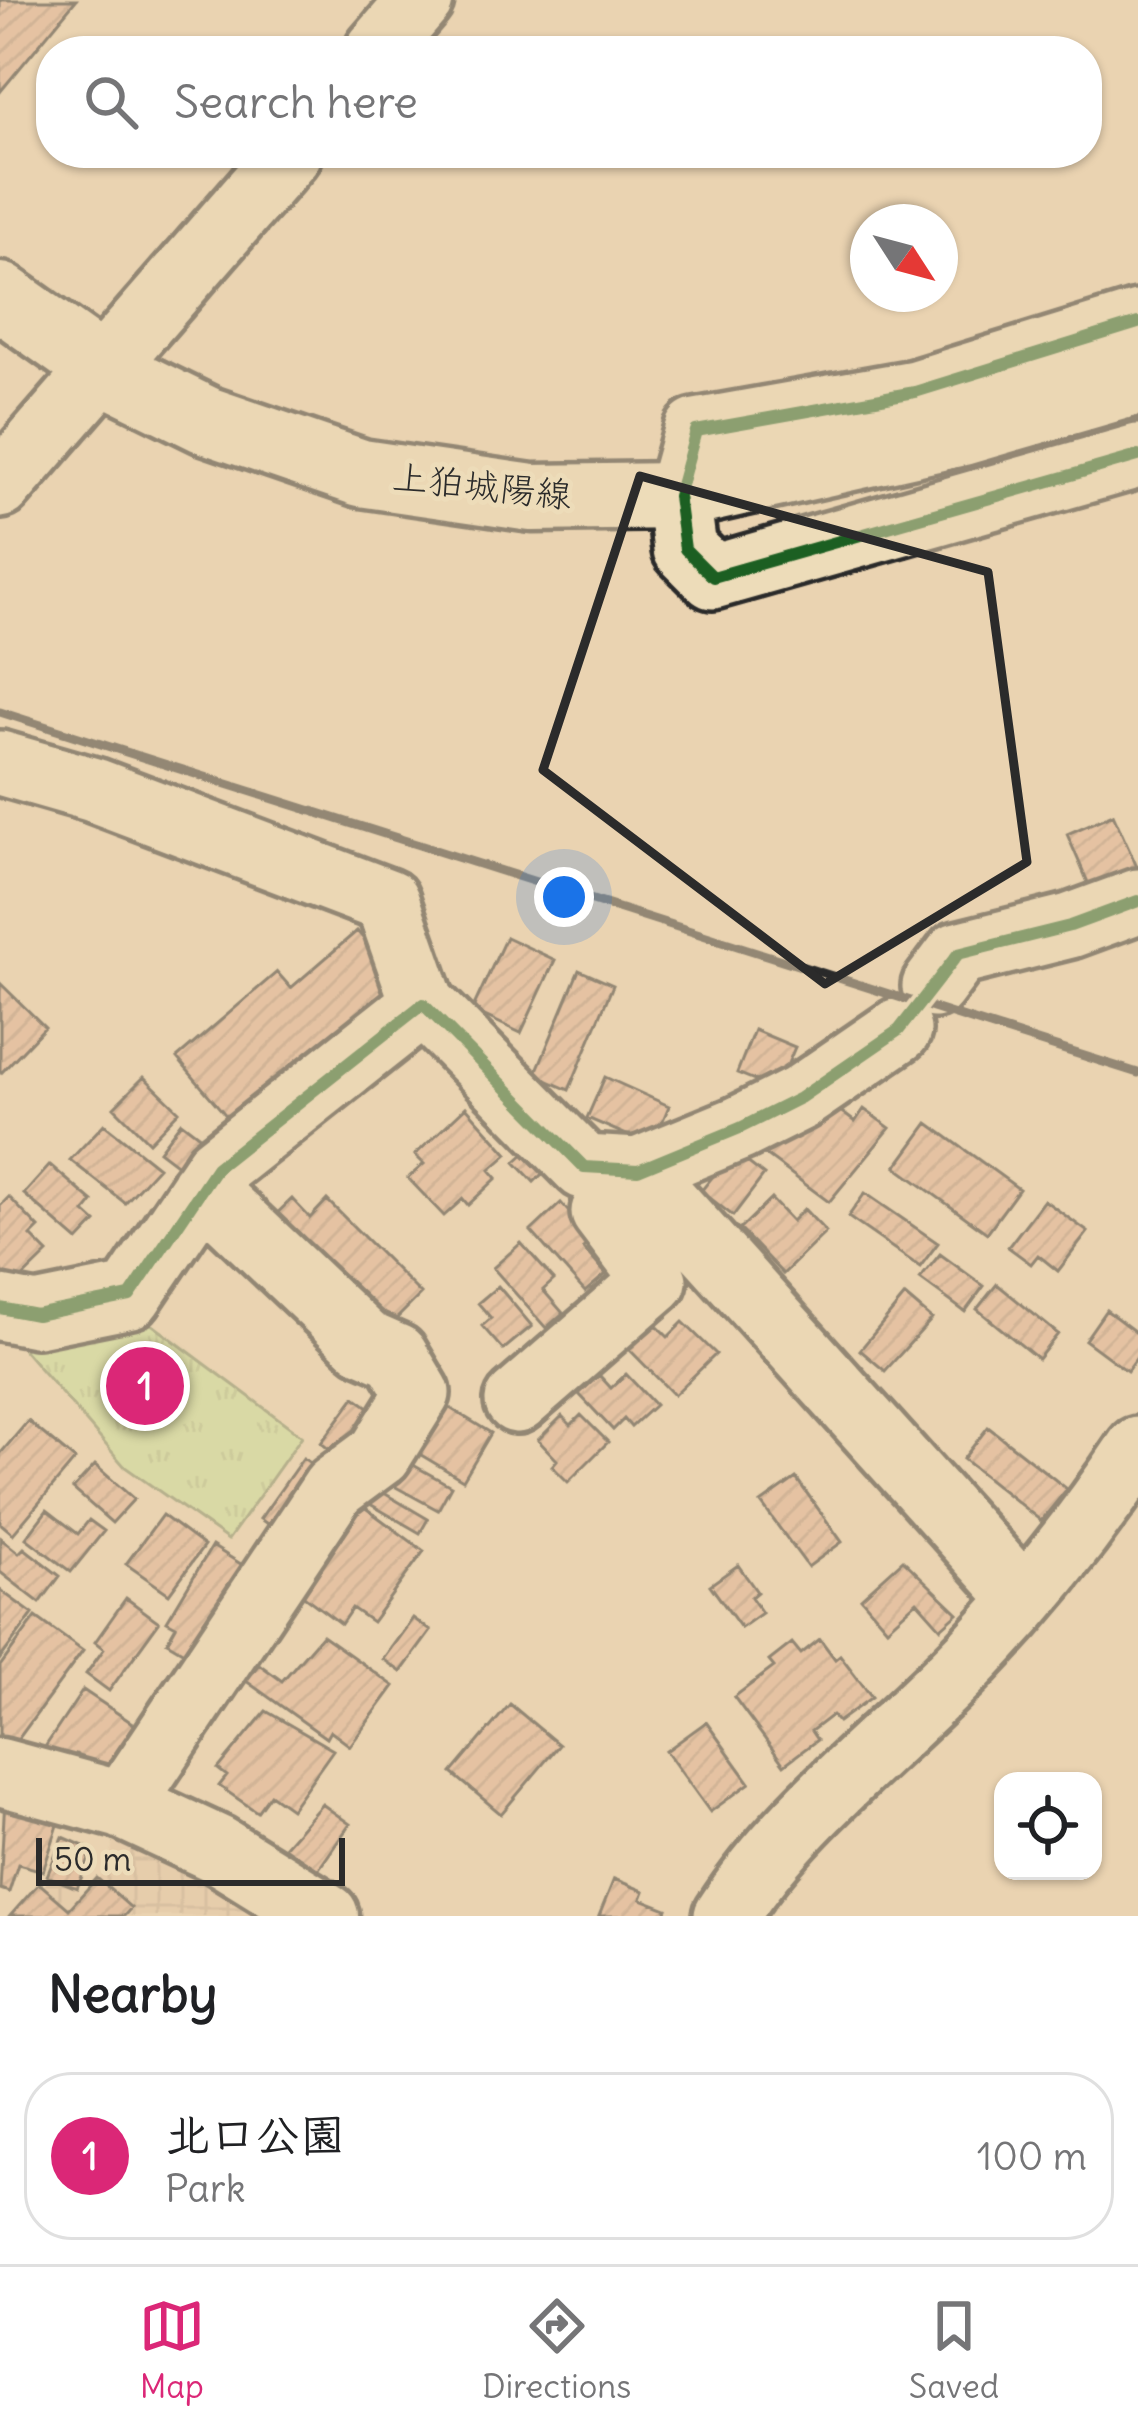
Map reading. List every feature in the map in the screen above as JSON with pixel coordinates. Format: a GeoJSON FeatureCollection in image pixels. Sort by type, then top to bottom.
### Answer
{"type":"FeatureCollection","features":[{"type":"Feature","properties":{"kind":"main road","name":"上狛城陽線"},"geometry":{"type":"LineString","coordinates":[[0,296],[104,370],[206,421],[361,473],[532,498],[678,496],[962,432],[1138,381]]}},
{"type":"Feature","properties":{"kind":"main road"},"geometry":{"type":"LineString","coordinates":[[0,1772],[122,1805],[218,1849],[325,1916]]}},
{"type":"Feature","properties":{"kind":"street"},"geometry":{"type":"LineString","coordinates":[[390,36],[421,0]]}},
{"type":"Feature","properties":{"kind":"street"},"geometry":{"type":"LineString","coordinates":[[5,470],[104,370],[277,168]]}},
{"type":"Feature","properties":{"kind":"street"},"geometry":{"type":"LineString","coordinates":[[1138,323],[915,392],[696,431],[678,496],[685,549],[713,577],[1138,456]]}},
{"type":"Feature","properties":{"kind":"street"},"geometry":{"type":"LineString","coordinates":[[0,763],[94,790],[387,901],[423,1004],[584,1167],[638,1169],[800,1098],[917,1008],[958,954],[1070,926],[1138,901]]}},
{"type":"Feature","properties":{"kind":"street"},"geometry":{"type":"LineString","coordinates":[[0,1308],[36,1315],[130,1296],[216,1168],[423,1004]]}},
{"type":"Feature","properties":{"kind":"street"},"geometry":{"type":"LineString","coordinates":[[517,1401],[655,1281],[603,1212],[638,1169]]}},
{"type":"Feature","properties":{"kind":"street"},"geometry":{"type":"LineString","coordinates":[[638,1169],[1022,1595]]}},
{"type":"Feature","properties":{"kind":"street"},"geometry":{"type":"LineString","coordinates":[[122,1805],[334,1488],[380,1454],[418,1393],[395,1356],[364,1342],[202,1188]]}},
{"type":"Feature","properties":{"kind":"street"},"geometry":{"type":"LineString","coordinates":[[726,1916],[758,1867],[975,1654],[1087,1525],[1138,1449]]}},
{"type":"Feature","properties":{"kind":"highlighted area"},"geometry":{"type":"Polygon","coordinates":[[[640,476],[988,572],[1027,862],[825,984],[543,770],[640,476]]]}},
{"type":"Feature","properties":{"kind":"shaded area"},"geometry":{"type":"Polygon","coordinates":[[[118,1822],[272,1916],[12,1916],[57,1873],[86,1898],[108,1866],[118,1822]]]}},
{"type":"Feature","properties":{"kind":"green space"},"geometry":{"type":"Polygon","coordinates":[[[138,1314],[302,1436],[228,1540],[125,1467],[11,1335],[138,1314]]]}},
{"type":"Feature","properties":{"kind":"building"},"geometry":{"type":"Polygon","coordinates":[[[0,0],[76,0],[46,36],[36,36],[36,48],[0,92],[0,0]]]}},
{"type":"Feature","properties":{"kind":"building"},"geometry":{"type":"Polygon","coordinates":[[[1113,814],[1137,867],[1093,894],[1067,834],[1113,814]]]}},
{"type":"Feature","properties":{"kind":"building"},"geometry":{"type":"Polygon","coordinates":[[[357,931],[401,983],[234,1125],[177,1058],[277,972],[291,988],[357,931]]]}},
{"type":"Feature","properties":{"kind":"building"},"geometry":{"type":"Polygon","coordinates":[[[506,937],[555,960],[521,1033],[472,1010],[506,937]]]}},
{"type":"Feature","properties":{"kind":"building"},"geometry":{"type":"Polygon","coordinates":[[[579,970],[613,985],[569,1090],[535,1075],[579,970]]]}},
{"type":"Feature","properties":{"kind":"building"},"geometry":{"type":"Polygon","coordinates":[[[0,983],[45,1027],[1,1073],[0,1072],[0,983]]]}},
{"type":"Feature","properties":{"kind":"building"},"geometry":{"type":"Polygon","coordinates":[[[754,1030],[795,1047],[777,1089],[737,1073],[754,1030]]]}},
{"type":"Feature","properties":{"kind":"building"},"geometry":{"type":"Polygon","coordinates":[[[144,1077],[179,1111],[149,1142],[114,1107],[144,1077]]]}},
{"type":"Feature","properties":{"kind":"building"},"geometry":{"type":"Polygon","coordinates":[[[605,1077],[669,1106],[652,1146],[587,1118],[605,1077]]]}},
{"type":"Feature","properties":{"kind":"building"},"geometry":{"type":"Polygon","coordinates":[[[827,1101],[855,1122],[864,1109],[890,1128],[829,1202],[763,1153],[779,1130],[827,1101]]]}},
{"type":"Feature","properties":{"kind":"building"},"geometry":{"type":"Polygon","coordinates":[[[466,1107],[508,1154],[490,1170],[497,1178],[468,1205],[463,1199],[444,1216],[408,1178],[424,1164],[415,1155],[466,1107]]]}},
{"type":"Feature","properties":{"kind":"building"},"geometry":{"type":"Polygon","coordinates":[[[181,1122],[210,1144],[188,1173],[159,1151],[181,1122]]]}},
{"type":"Feature","properties":{"kind":"building"},"geometry":{"type":"Polygon","coordinates":[[[928,1123],[1019,1189],[987,1233],[896,1167],[928,1123]]]}},
{"type":"Feature","properties":{"kind":"building"},"geometry":{"type":"Polygon","coordinates":[[[104,1124],[158,1167],[125,1203],[70,1160],[104,1124]]]}},
{"type":"Feature","properties":{"kind":"building"},"geometry":{"type":"Polygon","coordinates":[[[537,1142],[555,1161],[534,1182],[515,1162],[537,1142]]]}},
{"type":"Feature","properties":{"kind":"building"},"geometry":{"type":"Polygon","coordinates":[[[733,1151],[764,1175],[733,1216],[701,1191],[733,1151]]]}},
{"type":"Feature","properties":{"kind":"building"},"geometry":{"type":"Polygon","coordinates":[[[50,1165],[93,1202],[85,1212],[96,1222],[78,1241],[24,1194],[50,1165]]]}},
{"type":"Feature","properties":{"kind":"building"},"geometry":{"type":"Polygon","coordinates":[[[865,1193],[938,1243],[920,1267],[848,1217],[865,1193]]]}},
{"type":"Feature","properties":{"kind":"building"},"geometry":{"type":"Polygon","coordinates":[[[9,1197],[39,1228],[31,1236],[48,1253],[15,1285],[0,1269],[0,1206],[9,1197]]]}},
{"type":"Feature","properties":{"kind":"building"},"geometry":{"type":"Polygon","coordinates":[[[292,1199],[310,1218],[327,1200],[421,1294],[381,1334],[269,1221],[292,1199]]]}},
{"type":"Feature","properties":{"kind":"building"},"geometry":{"type":"Polygon","coordinates":[[[771,1199],[792,1221],[804,1209],[826,1232],[783,1274],[740,1229],[771,1199]]]}},
{"type":"Feature","properties":{"kind":"building"},"geometry":{"type":"Polygon","coordinates":[[[1044,1200],[1088,1232],[1058,1271],[1038,1255],[1031,1264],[1008,1247],[1044,1200]]]}},
{"type":"Feature","properties":{"kind":"building"},"geometry":{"type":"Polygon","coordinates":[[[561,1203],[593,1240],[583,1248],[606,1274],[585,1292],[531,1231],[561,1203]]]}},
{"type":"Feature","properties":{"kind":"building"},"geometry":{"type":"Polygon","coordinates":[[[521,1243],[554,1280],[543,1290],[563,1313],[546,1328],[493,1268],[521,1243]]]}},
{"type":"Feature","properties":{"kind":"building"},"geometry":{"type":"Polygon","coordinates":[[[940,1254],[984,1286],[965,1312],[920,1279],[940,1254]]]}},
{"type":"Feature","properties":{"kind":"building"},"geometry":{"type":"Polygon","coordinates":[[[997,1284],[1058,1334],[1038,1359],[977,1309],[997,1284]]]}},
{"type":"Feature","properties":{"kind":"building"},"geometry":{"type":"Polygon","coordinates":[[[498,1286],[532,1326],[503,1350],[482,1326],[491,1318],[478,1303],[498,1286]]]}},
{"type":"Feature","properties":{"kind":"building"},"geometry":{"type":"Polygon","coordinates":[[[905,1296],[932,1319],[885,1371],[860,1350],[905,1296]]]}},
{"type":"Feature","properties":{"kind":"building"},"geometry":{"type":"Polygon","coordinates":[[[1106,1310],[1138,1334],[1138,1356],[1127,1371],[1085,1340],[1106,1310]]]}},
{"type":"Feature","properties":{"kind":"building"},"geometry":{"type":"Polygon","coordinates":[[[683,1322],[716,1354],[674,1395],[629,1349],[655,1324],[668,1337],[683,1322]]]}},
{"type":"Feature","properties":{"kind":"building"},"geometry":{"type":"Polygon","coordinates":[[[626,1374],[655,1405],[631,1427],[624,1419],[613,1430],[579,1394],[599,1375],[611,1388],[626,1374]]]}},
{"type":"Feature","properties":{"kind":"building"},"geometry":{"type":"Polygon","coordinates":[[[355,1397],[384,1418],[349,1465],[321,1443],[355,1397]]]}},
{"type":"Feature","properties":{"kind":"building"},"geometry":{"type":"Polygon","coordinates":[[[435,1399],[491,1433],[463,1480],[406,1446],[435,1399]]]}},
{"type":"Feature","properties":{"kind":"building"},"geometry":{"type":"Polygon","coordinates":[[[581,1415],[608,1442],[568,1482],[552,1466],[557,1460],[538,1440],[562,1416],[571,1425],[581,1415]]]}},
{"type":"Feature","properties":{"kind":"building"},"geometry":{"type":"Polygon","coordinates":[[[28,1421],[75,1460],[13,1534],[0,1523],[0,1454],[28,1421]]]}},
{"type":"Feature","properties":{"kind":"building"},"geometry":{"type":"Polygon","coordinates":[[[988,1427],[1067,1489],[1041,1521],[963,1459],[988,1427]]]}},
{"type":"Feature","properties":{"kind":"building"},"geometry":{"type":"Polygon","coordinates":[[[397,1456],[451,1486],[438,1510],[383,1480],[397,1456]]]}},
{"type":"Feature","properties":{"kind":"building"},"geometry":{"type":"Polygon","coordinates":[[[303,1458],[329,1476],[273,1528],[260,1519],[303,1458]]]}},
{"type":"Feature","properties":{"kind":"building"},"geometry":{"type":"Polygon","coordinates":[[[95,1465],[134,1499],[112,1523],[73,1489],[95,1465]]]}},
{"type":"Feature","properties":{"kind":"building"},"geometry":{"type":"Polygon","coordinates":[[[796,1478],[842,1542],[808,1567],[761,1503],[796,1478]]]}},
{"type":"Feature","properties":{"kind":"building"},"geometry":{"type":"Polygon","coordinates":[[[372,1486],[428,1519],[420,1533],[363,1500],[372,1486]]]}},
{"type":"Feature","properties":{"kind":"building"},"geometry":{"type":"Polygon","coordinates":[[[356,1501],[424,1551],[372,1622],[352,1608],[341,1624],[297,1591],[356,1501]]]}},
{"type":"Feature","properties":{"kind":"building"},"geometry":{"type":"Polygon","coordinates":[[[47,1510],[78,1534],[89,1520],[104,1531],[71,1572],[26,1538],[47,1510]]]}},
{"type":"Feature","properties":{"kind":"building"},"geometry":{"type":"Polygon","coordinates":[[[162,1515],[204,1546],[169,1594],[126,1564],[162,1515]]]}},
{"type":"Feature","properties":{"kind":"building"},"geometry":{"type":"Polygon","coordinates":[[[0,1538],[19,1553],[24,1548],[60,1576],[40,1603],[0,1572],[0,1538]]]}},
{"type":"Feature","properties":{"kind":"building"},"geometry":{"type":"Polygon","coordinates":[[[212,1546],[252,1571],[199,1661],[167,1642],[176,1626],[167,1621],[212,1546]]]}},
{"type":"Feature","properties":{"kind":"building"},"geometry":{"type":"Polygon","coordinates":[[[903,1560],[958,1613],[941,1628],[917,1601],[887,1628],[861,1598],[903,1560]]]}},
{"type":"Feature","properties":{"kind":"building"},"geometry":{"type":"Polygon","coordinates":[[[738,1565],[757,1592],[751,1597],[762,1613],[741,1628],[710,1585],[738,1565]]]}},
{"type":"Feature","properties":{"kind":"building"},"geometry":{"type":"Polygon","coordinates":[[[0,1590],[33,1614],[0,1659],[0,1590]]]}},
{"type":"Feature","properties":{"kind":"building"},"geometry":{"type":"Polygon","coordinates":[[[126,1598],[159,1622],[109,1691],[86,1674],[104,1649],[95,1642],[126,1598]]]}},
{"type":"Feature","properties":{"kind":"building"},"geometry":{"type":"Polygon","coordinates":[[[36,1617],[83,1651],[11,1749],[0,1742],[0,1666],[36,1617]]]}},
{"type":"Feature","properties":{"kind":"building"},"geometry":{"type":"Polygon","coordinates":[[[413,1618],[431,1631],[401,1672],[383,1659],[413,1618]]]}},
{"type":"Feature","properties":{"kind":"building"},"geometry":{"type":"Polygon","coordinates":[[[322,1635],[394,1686],[350,1746],[330,1731],[326,1738],[246,1681],[259,1664],[282,1681],[322,1635]]]}},
{"type":"Feature","properties":{"kind":"building"},"geometry":{"type":"Polygon","coordinates":[[[820,1639],[835,1659],[840,1655],[872,1697],[838,1722],[832,1715],[811,1731],[817,1740],[784,1765],[734,1697],[774,1667],[769,1661],[792,1643],[801,1654],[820,1639]]]}},
{"type":"Feature","properties":{"kind":"building"},"geometry":{"type":"Polygon","coordinates":[[[83,1690],[150,1735],[118,1782],[76,1754],[70,1764],[45,1747],[83,1690]]]}},
{"type":"Feature","properties":{"kind":"building"},"geometry":{"type":"Polygon","coordinates":[[[510,1704],[559,1745],[501,1814],[452,1773],[510,1704]]]}},
{"type":"Feature","properties":{"kind":"building"},"geometry":{"type":"Polygon","coordinates":[[[266,1711],[333,1750],[291,1809],[270,1794],[257,1812],[219,1786],[227,1776],[218,1769],[266,1711]]]}},
{"type":"Feature","properties":{"kind":"building"},"geometry":{"type":"Polygon","coordinates":[[[706,1722],[750,1783],[710,1812],[666,1751],[706,1722]]]}},
{"type":"Feature","properties":{"kind":"building"},"geometry":{"type":"Polygon","coordinates":[[[5,1798],[61,1816],[43,1871],[18,1864],[9,1892],[0,1889],[5,1798]]]}},
{"type":"Feature","properties":{"kind":"building"},"geometry":{"type":"Polygon","coordinates":[[[322,1804],[350,1824],[318,1870],[284,1847],[322,1804]]]}},
{"type":"Feature","properties":{"kind":"building"},"geometry":{"type":"Polygon","coordinates":[[[63,1837],[93,1850],[77,1888],[47,1876],[63,1837]]]}},
{"type":"Feature","properties":{"kind":"building"},"geometry":{"type":"Polygon","coordinates":[[[97,1878],[131,1908],[124,1916],[10,1916],[39,1883],[69,1909],[97,1878]]]}},
{"type":"Feature","properties":{"kind":"building"},"geometry":{"type":"Polygon","coordinates":[[[614,1879],[644,1891],[641,1899],[667,1909],[664,1916],[599,1916],[614,1879]]]}},
{"type":"Feature","properties":{"kind":"railway"},"geometry":{"type":"LineString","coordinates":[[0,712],[1138,1073]]}},
{"type":"Feature","properties":{"kind":"cycle path"},"geometry":{"type":"LineString","coordinates":[[1138,323],[915,392],[696,431],[678,496],[685,549],[713,577],[1138,456]]}},
{"type":"Feature","properties":{"kind":"cycle path"},"geometry":{"type":"LineString","coordinates":[[0,1308],[36,1315],[130,1296],[216,1168],[423,1004],[584,1167],[638,1170],[800,1098],[899,1030],[958,954],[1070,926],[1138,901]]}},
{"type":"Feature","properties":{"kind":"place","name":"北口公園"},"geometry":{"type":"Point","coordinates":[145,1386]}}]}
